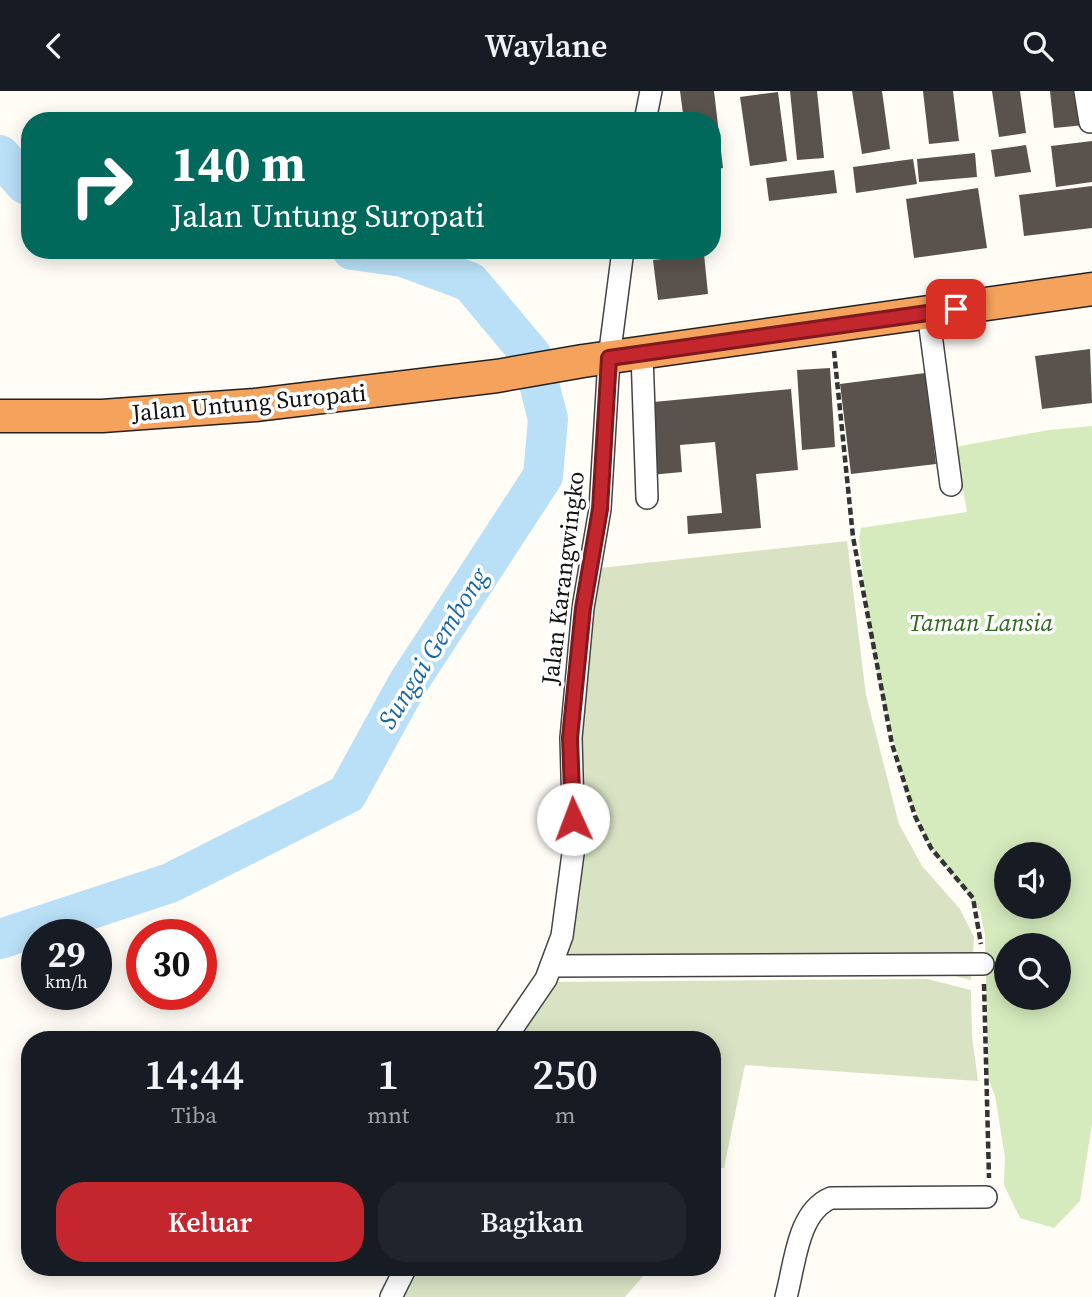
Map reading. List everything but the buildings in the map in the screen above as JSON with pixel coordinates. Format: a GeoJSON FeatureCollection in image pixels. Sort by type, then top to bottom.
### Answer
{"type":"FeatureCollection","features":[{"type":"Feature","properties":{"kind":"highway"},"geometry":{"type":"LineString","coordinates":[[596,359],[1092,289]]}},
{"type":"Feature","properties":{"kind":"highway","name":"Jalan Untung Suropati"},"geometry":{"type":"LineString","coordinates":[[0,416],[102,416],[255,405],[497,376],[596,359]]}},
{"type":"Feature","properties":{"kind":"street"},"geometry":{"type":"LineString","coordinates":[[647,112],[651,91]]}},
{"type":"Feature","properties":{"kind":"street"},"geometry":{"type":"LineString","coordinates":[[1085,91],[1090,122]]}},
{"type":"Feature","properties":{"kind":"street","name":"Jalan Karangwingko"},"geometry":{"type":"LineString","coordinates":[[510,1031],[546,979],[562,936],[574,846],[570,738],[583,608],[600,509],[596,359],[621,259]]}},
{"type":"Feature","properties":{"kind":"street"},"geometry":{"type":"LineString","coordinates":[[928,313],[951,485]]}},
{"type":"Feature","properties":{"kind":"street"},"geometry":{"type":"LineString","coordinates":[[642,353],[647,498]]}},
{"type":"Feature","properties":{"kind":"street"},"geometry":{"type":"LineString","coordinates":[[551,966],[983,964]]}},
{"type":"Feature","properties":{"kind":"street"},"geometry":{"type":"LineString","coordinates":[[786,1297],[808,1215],[820,1202],[831,1198],[986,1197]]}},
{"type":"Feature","properties":{"kind":"street"},"geometry":{"type":"LineString","coordinates":[[391,1297],[402,1276]]}},
{"type":"Feature","properties":{"kind":"path"},"geometry":{"type":"LineString","coordinates":[[832,326],[853,537],[886,721],[915,816],[939,858],[973,898],[977,909],[983,964],[989,1188],[986,1197]]}},
{"type":"Feature","properties":{"kind":"green space","name":"Taman Lansia"},"geometry":{"type":"Polygon","coordinates":[[[1092,426],[1092,1124],[1080,1201],[1054,1228],[1020,1218],[1004,1185],[1005,1157],[995,1096],[988,1078],[985,935],[980,910],[930,847],[907,791],[882,696],[868,622],[859,539],[861,528],[967,512],[955,447],[1049,430],[1092,426]]]}},
{"type":"Feature","properties":{"kind":"green space"},"geometry":{"type":"Polygon","coordinates":[[[847,541],[866,695],[899,824],[922,866],[960,909],[974,937],[971,980],[951,975],[560,972],[580,898],[584,839],[578,749],[600,568],[847,541]]]}},
{"type":"Feature","properties":{"kind":"green space"},"geometry":{"type":"Polygon","coordinates":[[[927,979],[971,990],[972,1036],[978,1081],[745,1065],[724,1168],[721,1168],[721,1031],[524,1031],[553,982],[927,979]]]}},
{"type":"Feature","properties":{"kind":"green space"},"geometry":{"type":"Polygon","coordinates":[[[412,1276],[643,1276],[625,1297],[402,1297],[412,1276]]]}},
{"type":"Feature","properties":{"kind":"waterway","name":"Sungai Gembong"},"geometry":{"type":"LineString","coordinates":[[0,155],[21,179]]}},
{"type":"Feature","properties":{"kind":"waterway","name":"Sungai Gembong"},"geometry":{"type":"LineString","coordinates":[[0,939],[170,883],[347,794],[408,683],[543,476],[548,419],[532,356],[470,282],[408,259]]}},
{"type":"Feature","properties":{"kind":"route"},"geometry":{"type":"LineString","coordinates":[[573,819],[570,738],[583,608],[600,509],[609,358],[956,309]]}}]}
